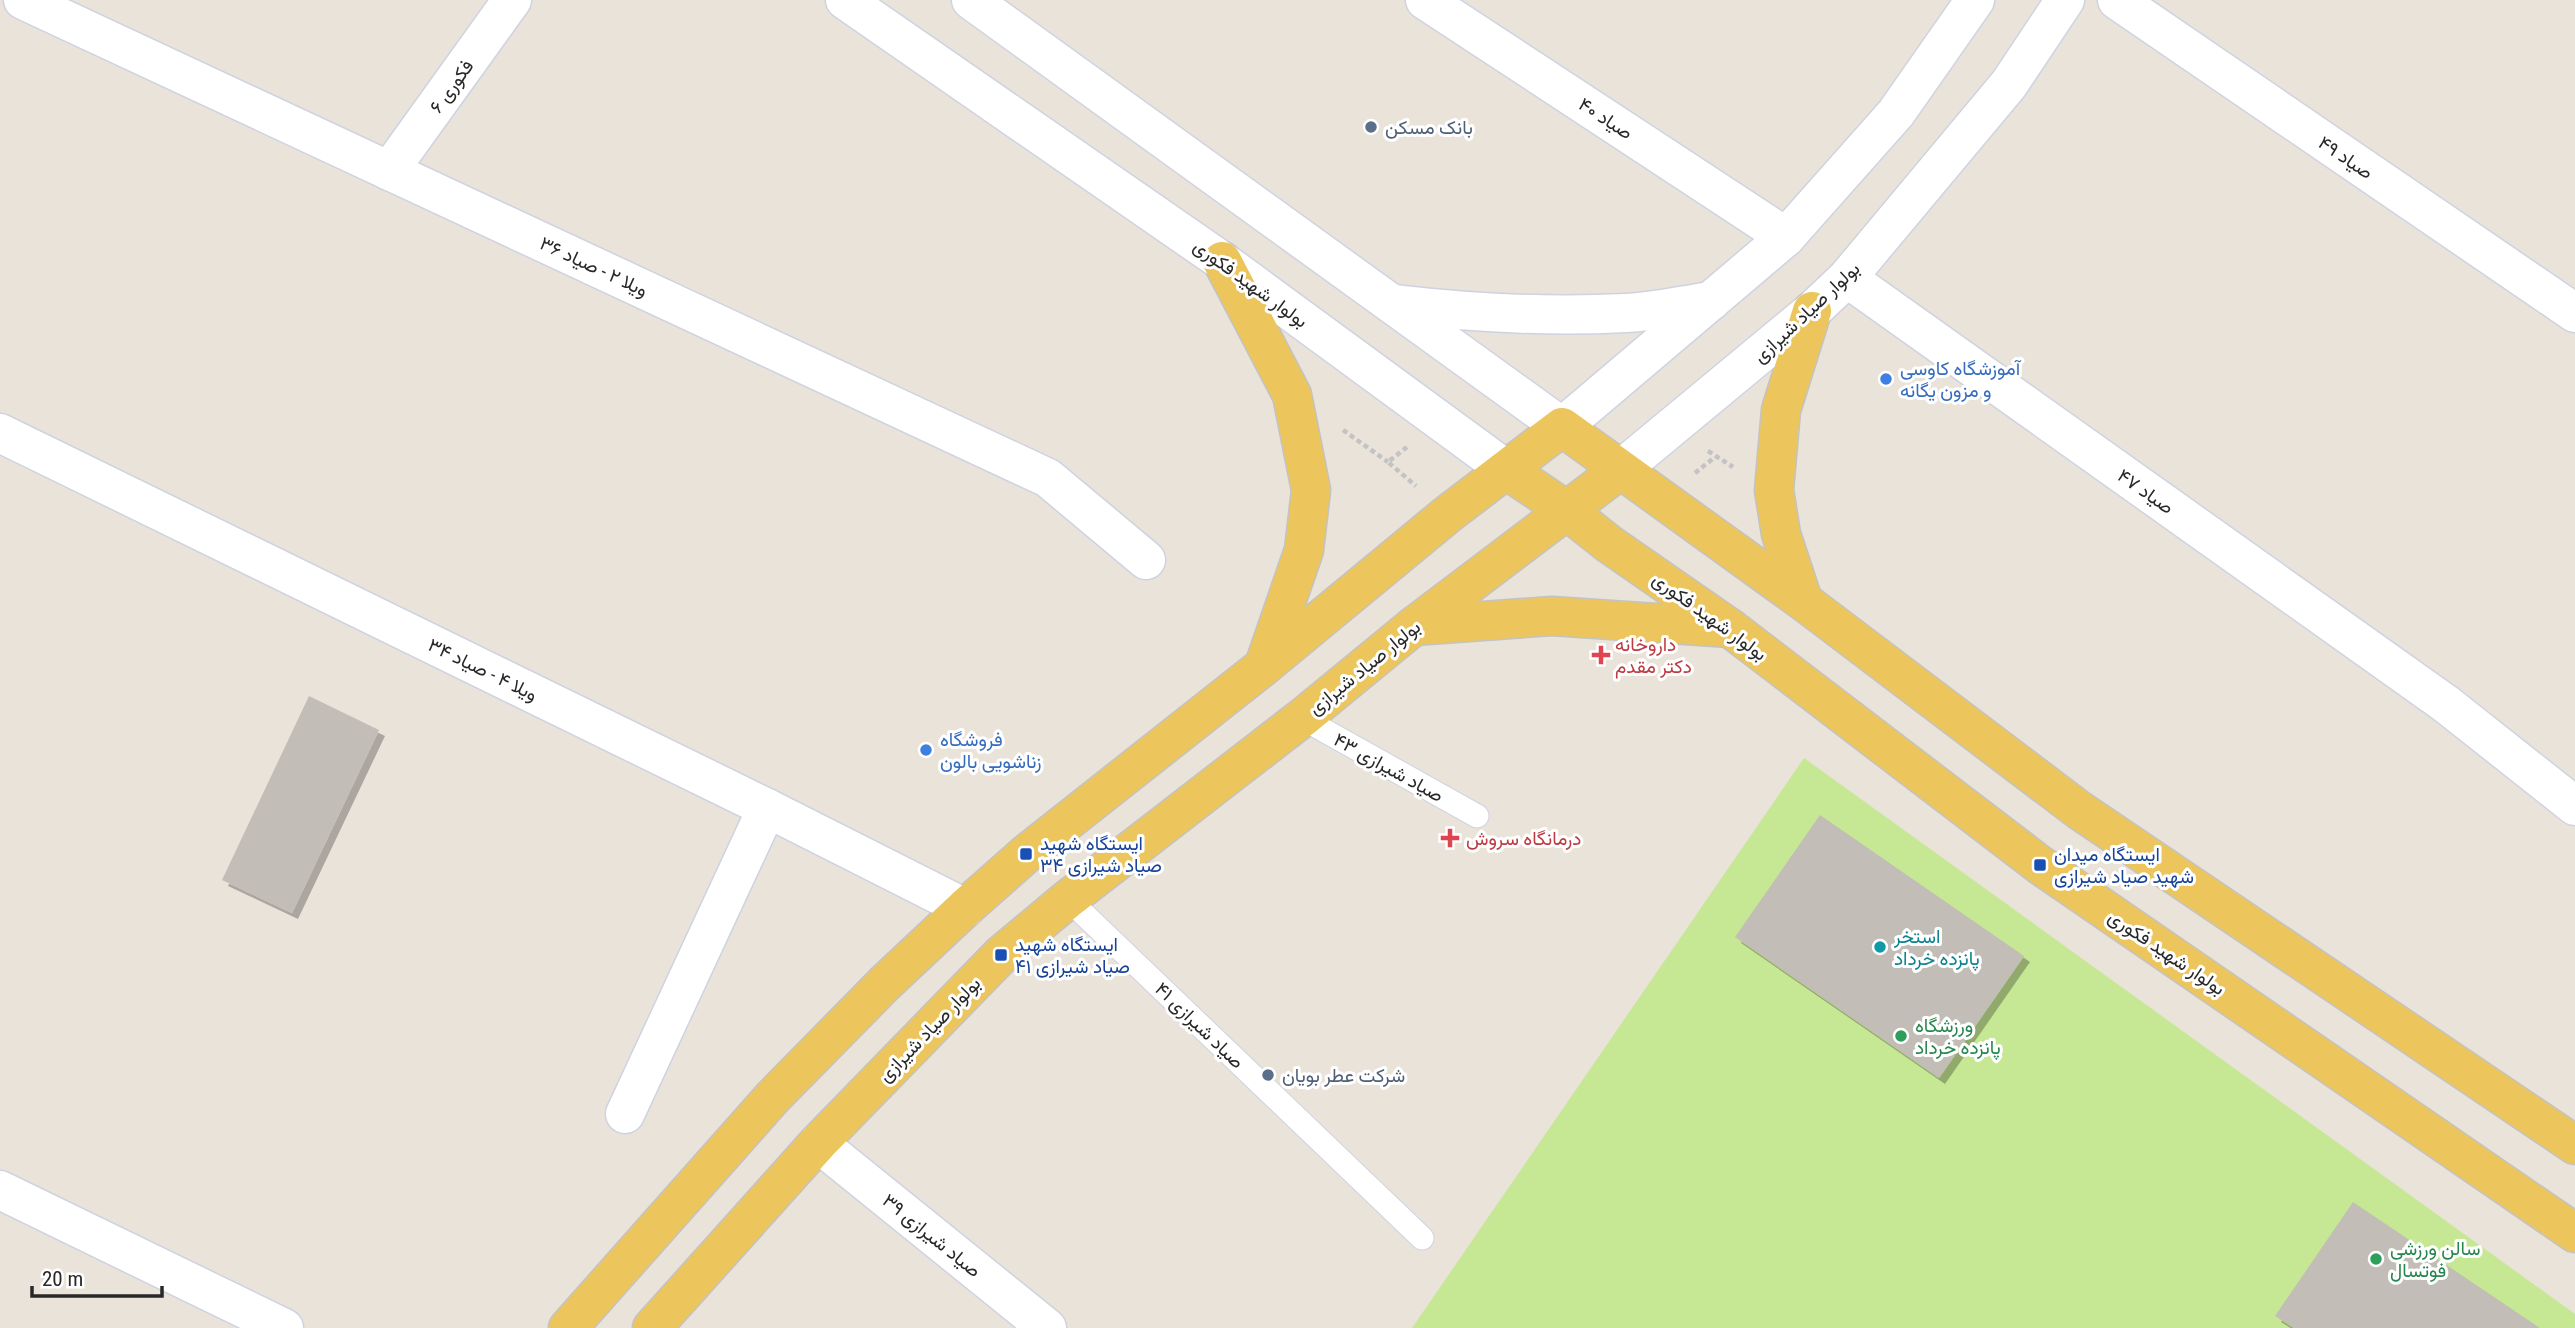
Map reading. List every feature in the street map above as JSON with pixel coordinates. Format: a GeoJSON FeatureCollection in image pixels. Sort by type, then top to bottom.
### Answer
{"type":"FeatureCollection","features":[{"type":"Feature","properties":{"kind":"main road"},"geometry":{"type":"LineString","coordinates":[[1222,261],[1292,395],[1311,490],[1304,550],[1264,666]]}},
{"type":"Feature","properties":{"kind":"main road"},"geometry":{"type":"LineString","coordinates":[[1803,601],[1781,534],[1773,490],[1781,410],[1812,311]]}},
{"type":"Feature","properties":{"kind":"main road"},"geometry":{"type":"LineString","coordinates":[[568,1328],[772,1098],[884,984],[965,908],[1026,854],[1264,666],[1448,514],[1562,427],[1803,601],[2079,810],[2575,1145]]}},
{"type":"Feature","properties":{"kind":"main road","name":"بولوار شهید فکوری"},"geometry":{"type":"LineString","coordinates":[[1507,470],[1730,628],[2040,865],[2575,1233]]}},
{"type":"Feature","properties":{"kind":"main road","name":"بولوار صیاد شیرازی"},"geometry":{"type":"LineString","coordinates":[[652,1328],[818,1143],[1001,955],[1302,718],[1414,626],[1620,470]]}},
{"type":"Feature","properties":{"kind":"main road"},"geometry":{"type":"LineString","coordinates":[[1414,626],[1552,616],[1730,628]]}},
{"type":"Feature","properties":{"kind":"street","name":"ویلا ۲ - صیاد ۳۶"},"geometry":{"type":"LineString","coordinates":[[23,0],[1048,478],[1146,561]]}},
{"type":"Feature","properties":{"kind":"street","name":"فکوری ۶"},"geometry":{"type":"LineString","coordinates":[[389,171],[512,0]]}},
{"type":"Feature","properties":{"kind":"street","name":"بولوار شهید فکوری"},"geometry":{"type":"LineString","coordinates":[[845,0],[1222,261],[1507,470]]}},
{"type":"Feature","properties":{"kind":"street"},"geometry":{"type":"LineString","coordinates":[[971,0],[1562,427],[1786,237],[1896,113],[1974,0]]}},
{"type":"Feature","properties":{"kind":"street","name":"صیاد ۴۰"},"geometry":{"type":"LineString","coordinates":[[1425,0],[1786,237]]}},
{"type":"Feature","properties":{"kind":"street","name":"بولوار صیاد شیرازی"},"geometry":{"type":"LineString","coordinates":[[1620,470],[1812,311],[1847,278],[2009,84],[2065,0]]}},
{"type":"Feature","properties":{"kind":"street","name":"صیاد ۴۹"},"geometry":{"type":"LineString","coordinates":[[2117,0],[2575,313]]}},
{"type":"Feature","properties":{"kind":"street","name":"صیاد ۴۷"},"geometry":{"type":"LineString","coordinates":[[1847,278],[2446,704],[2575,806]]}},
{"type":"Feature","properties":{"kind":"street"},"geometry":{"type":"LineString","coordinates":[[1392,304],[1469,313],[1549,315],[1628,313],[1711,301]]}},
{"type":"Feature","properties":{"kind":"street","name":"ویلا ۴ - صیاد ۳۴"},"geometry":{"type":"LineString","coordinates":[[0,433],[767,808],[965,908]]}},
{"type":"Feature","properties":{"kind":"street"},"geometry":{"type":"LineString","coordinates":[[625,1114],[767,808]]}},
{"type":"Feature","properties":{"kind":"street","name":"صیاد شیرازی ۳۹"},"geometry":{"type":"LineString","coordinates":[[818,1143],[1046,1328]]}},
{"type":"Feature","properties":{"kind":"street"},"geometry":{"type":"LineString","coordinates":[[0,1189],[284,1328]]}},
{"type":"Feature","properties":{"kind":"lane","name":"صیاد شیرازی ۴۳"},"geometry":{"type":"LineString","coordinates":[[1302,718],[1477,816]]}},
{"type":"Feature","properties":{"kind":"lane","name":"صیاد شیرازی ۴۱"},"geometry":{"type":"LineString","coordinates":[[1069,899],[1422,1238]]}},
{"type":"Feature","properties":{"kind":"green space","name":"ورزشگاه پانزده خرداد"},"geometry":{"type":"Polygon","coordinates":[[[1804,758],[2575,1314],[2575,1328],[1412,1328],[1804,758]]]}},
{"type":"Feature","properties":{"kind":"building"},"geometry":{"type":"Polygon","coordinates":[[[309,696],[379,730],[292,913],[222,880],[309,696]]]}},
{"type":"Feature","properties":{"kind":"building","name":"استخر پانزده خرداد"},"geometry":{"type":"Polygon","coordinates":[[[1820,815],[2024,956],[1939,1078],[1735,937],[1820,815]]]}},
{"type":"Feature","properties":{"kind":"building","name":"سالن ورزشی فوتسال"},"geometry":{"type":"Polygon","coordinates":[[[2353,1202],[2540,1328],[2294,1328],[2275,1316],[2353,1202]]]}},
{"type":"Feature","properties":{"kind":"place","name":"بانک مسکن"},"geometry":{"type":"Point","coordinates":[1371,127]}},
{"type":"Feature","properties":{"kind":"place","name":"آموزشگاه کاوسی و مزون یگانه"},"geometry":{"type":"Point","coordinates":[1886,379]}},
{"type":"Feature","properties":{"kind":"place","name":"داروخانه دکتر مقدم"},"geometry":{"type":"Point","coordinates":[1601,655]}},
{"type":"Feature","properties":{"kind":"place","name":"فروشگاه زناشویی بالون"},"geometry":{"type":"Point","coordinates":[926,750]}},
{"type":"Feature","properties":{"kind":"place","name":"درمانگاه سروش"},"geometry":{"type":"Point","coordinates":[1450,838]}},
{"type":"Feature","properties":{"kind":"place","name":"ایستگاه شهید صیاد شیرازی ۳۴"},"geometry":{"type":"Point","coordinates":[1026,854]}},
{"type":"Feature","properties":{"kind":"place","name":"ایستگاه میدان شهید صیاد شیرازی"},"geometry":{"type":"Point","coordinates":[2040,865]}},
{"type":"Feature","properties":{"kind":"place","name":"استخر پانزده خرداد"},"geometry":{"type":"Point","coordinates":[1880,947]}},
{"type":"Feature","properties":{"kind":"place","name":"ایستگاه شهید صیاد شیرازی ۴۱"},"geometry":{"type":"Point","coordinates":[1001,955]}},
{"type":"Feature","properties":{"kind":"place","name":"ورزشگاه پانزده خرداد"},"geometry":{"type":"Point","coordinates":[1901,1036]}},
{"type":"Feature","properties":{"kind":"place","name":"شرکت عطر بویان"},"geometry":{"type":"Point","coordinates":[1268,1075]}},
{"type":"Feature","properties":{"kind":"place","name":"سالن ورزشی فوتسال"},"geometry":{"type":"Point","coordinates":[2376,1259]}}]}
